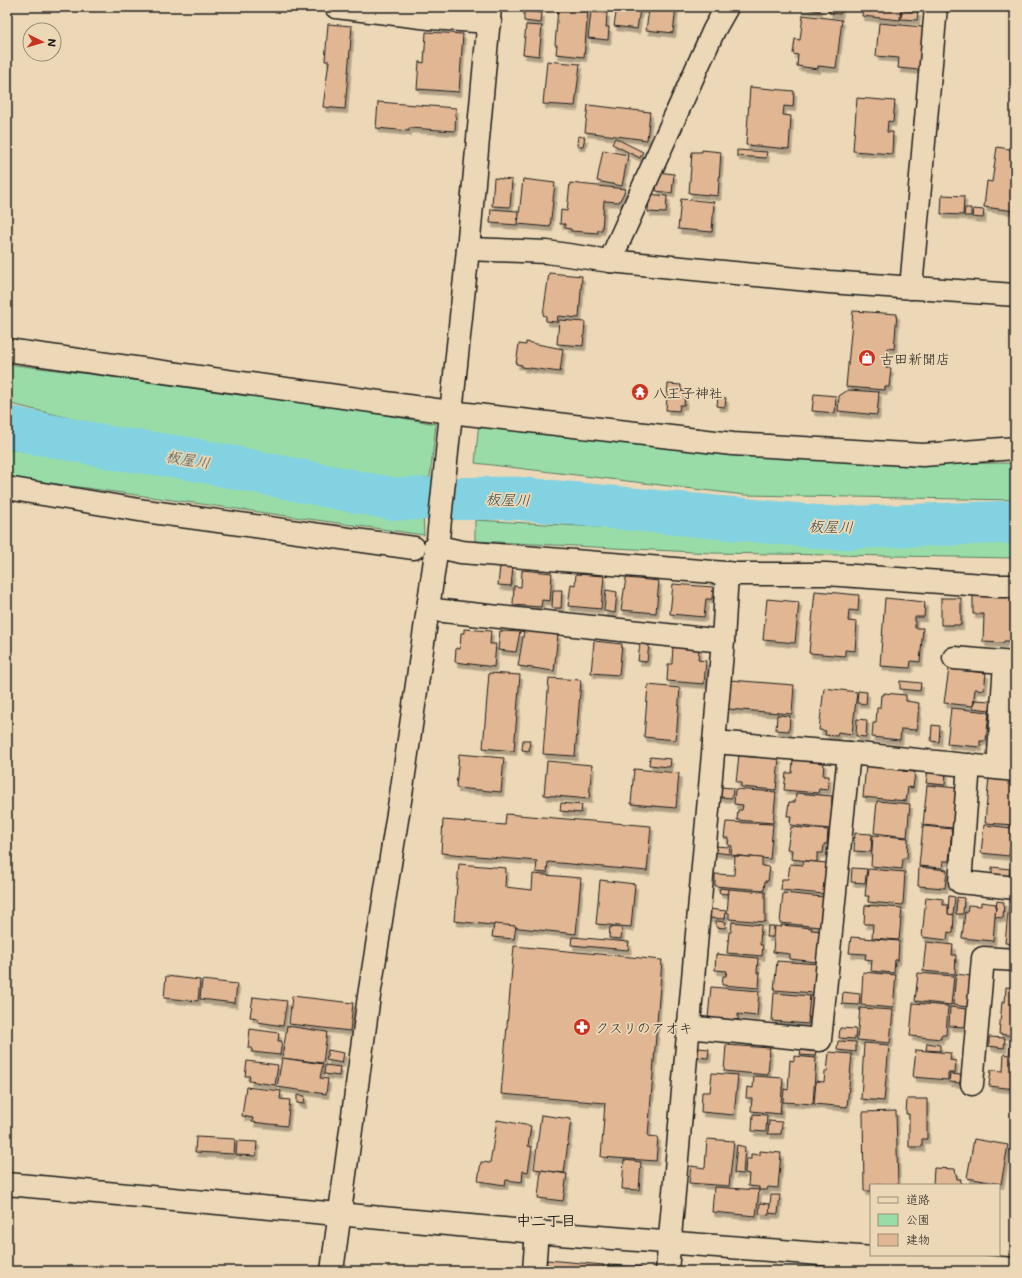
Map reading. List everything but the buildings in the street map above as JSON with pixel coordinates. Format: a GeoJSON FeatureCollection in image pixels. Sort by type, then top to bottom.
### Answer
{"type":"FeatureCollection","features":[{"type":"Feature","properties":{"kind":"street"},"geometry":{"type":"LineString","coordinates":[[332,1271],[369,996],[402,788],[436,543],[468,249],[490,14],[430,18],[336,7]]}},
{"type":"Feature","properties":{"kind":"street"},"geometry":{"type":"LineString","coordinates":[[610,262],[714,30],[728,7]]}},
{"type":"Feature","properties":{"kind":"street"},"geometry":{"type":"LineString","coordinates":[[911,288],[936,7]]}},
{"type":"Feature","properties":{"kind":"street"},"geometry":{"type":"LineString","coordinates":[[468,249],[547,252],[610,262],[911,288],[1015,295]]}},
{"type":"Feature","properties":{"kind":"street"},"geometry":{"type":"LineString","coordinates":[[7,350],[450,412],[733,444],[922,455],[1015,448]]}},
{"type":"Feature","properties":{"kind":"street"},"geometry":{"type":"LineString","coordinates":[[7,488],[145,511],[414,548]]}},
{"type":"Feature","properties":{"kind":"street"},"geometry":{"type":"LineString","coordinates":[[436,543],[461,552],[727,573],[826,574],[1015,586]]}},
{"type":"Feature","properties":{"kind":"street"},"geometry":{"type":"LineString","coordinates":[[667,1271],[687,1027],[723,641],[727,573]]}},
{"type":"Feature","properties":{"kind":"street"},"geometry":{"type":"LineString","coordinates":[[434,610],[723,641]]}},
{"type":"Feature","properties":{"kind":"street"},"geometry":{"type":"LineString","coordinates":[[714,742],[849,753],[1006,769],[1010,663],[954,658]]}},
{"type":"Feature","properties":{"kind":"street"},"geometry":{"type":"LineString","coordinates":[[687,1027],[820,1040],[849,753]]}},
{"type":"Feature","properties":{"kind":"street"},"geometry":{"type":"LineString","coordinates":[[969,765],[960,882],[1015,888]]}},
{"type":"Feature","properties":{"kind":"street"},"geometry":{"type":"LineString","coordinates":[[972,1084],[983,958],[1015,960]]}},
{"type":"Feature","properties":{"kind":"street"},"geometry":{"type":"LineString","coordinates":[[7,1184],[669,1243],[1015,1269]]}},
{"type":"Feature","properties":{"kind":"street"},"geometry":{"type":"LineString","coordinates":[[534,1271],[537,1231]]}},
{"type":"Feature","properties":{"kind":"green space"},"geometry":{"type":"Polygon","coordinates":[[[7,364],[301,400],[436,424],[430,477],[395,484],[173,443],[7,403],[7,364]]]}},
{"type":"Feature","properties":{"kind":"green space"},"geometry":{"type":"Polygon","coordinates":[[[479,421],[925,464],[1015,463],[1015,500],[745,495],[475,463],[479,421]]]}},
{"type":"Feature","properties":{"kind":"green space"},"geometry":{"type":"Polygon","coordinates":[[[7,449],[80,458],[423,513],[424,535],[7,477],[7,449]]]}},
{"type":"Feature","properties":{"kind":"green space"},"geometry":{"type":"Polygon","coordinates":[[[475,520],[827,540],[1015,537],[1015,558],[713,553],[475,541],[475,520]]]}},
{"type":"Feature","properties":{"kind":"waterway","name":"板屋川"},"geometry":{"type":"LineString","coordinates":[[7,427],[113,448],[186,458],[393,499],[514,498],[832,528],[1015,522]]}},
{"type":"Feature","properties":{"kind":"place","name":"古田新聞店"},"geometry":{"type":"Point","coordinates":[867,358]}},
{"type":"Feature","properties":{"kind":"place","name":"八王子神社"},"geometry":{"type":"Point","coordinates":[640,392]}},
{"type":"Feature","properties":{"kind":"place","name":"クスリのアオキ"},"geometry":{"type":"Point","coordinates":[582,1027]}},
{"type":"Feature","properties":{"kind":"district","name":"中二丁目"},"geometry":{"type":"Point","coordinates":[546,1220]}}]}
